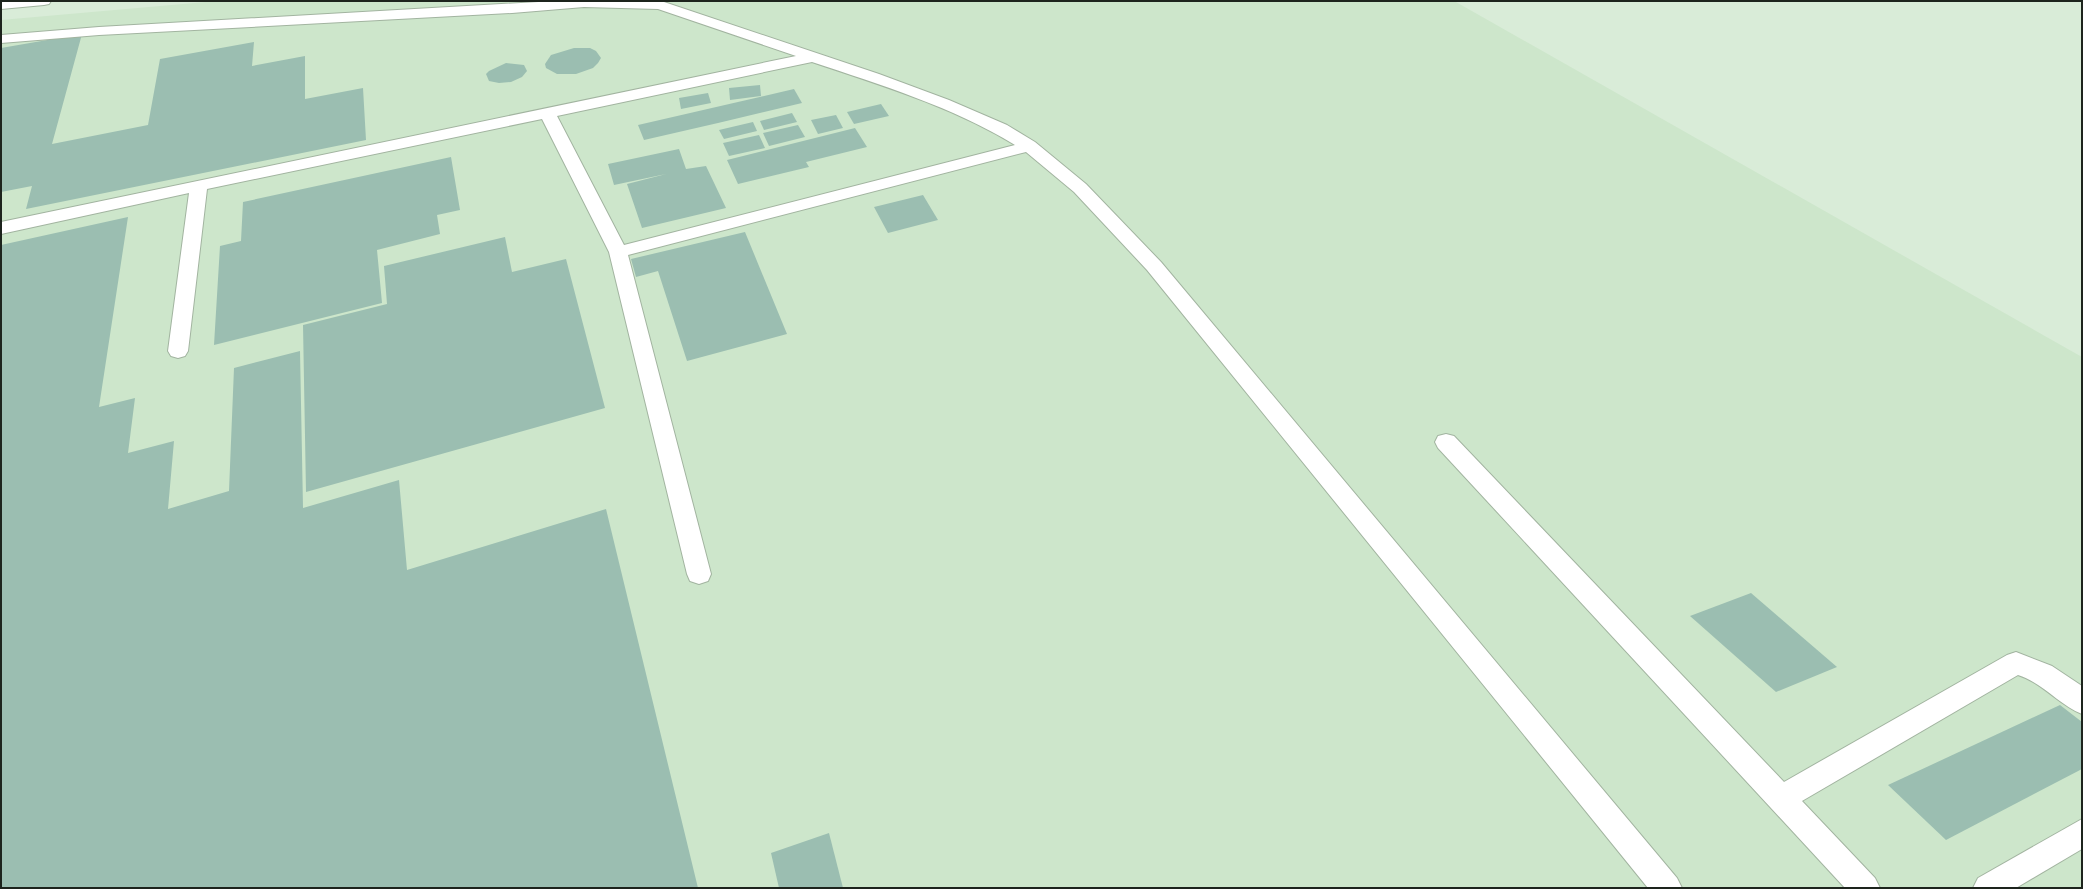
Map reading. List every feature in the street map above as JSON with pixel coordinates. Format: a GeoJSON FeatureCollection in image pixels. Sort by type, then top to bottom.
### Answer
{"type":"FeatureCollection","features":[{"type":"Feature","properties":{"kind":"lane"},"geometry":{"type":"LineString","coordinates":[[1,5],[44,1]]}},
{"type":"Feature","properties":{"kind":"lane"},"geometry":{"type":"LineString","coordinates":[[1,39],[99,31],[512,9],[584,3],[659,5],[943,103],[1001,129],[1029,146],[1080,188],[1154,266],[1659,886]]}},
{"type":"Feature","properties":{"kind":"lane"},"geometry":{"type":"LineString","coordinates":[[1,228],[199,185],[548,115],[813,58]]}},
{"type":"Feature","properties":{"kind":"lane"},"geometry":{"type":"LineString","coordinates":[[548,115],[618,252],[699,574]]}},
{"type":"Feature","properties":{"kind":"lane"},"geometry":{"type":"LineString","coordinates":[[618,252],[1029,146]]}},
{"type":"Feature","properties":{"kind":"lane"},"geometry":{"type":"LineString","coordinates":[[178,351],[199,185]]}},
{"type":"Feature","properties":{"kind":"lane"},"geometry":{"type":"LineString","coordinates":[[1446,442],[1865,888]]}},
{"type":"Feature","properties":{"kind":"lane"},"geometry":{"type":"LineString","coordinates":[[1780,799],[2016,664],[2033,667],[2050,676],[2082,702]]}},
{"type":"Feature","properties":{"kind":"lane"},"geometry":{"type":"LineString","coordinates":[[1988,888],[2082,833]]}},
{"type":"Feature","properties":{"kind":"shaded area"},"geometry":{"type":"Polygon","coordinates":[[[217,1],[1456,2],[2082,357],[2082,888],[1,888],[1,20],[217,1]]]}},
{"type":"Feature","properties":{"kind":"building"},"geometry":{"type":"Polygon","coordinates":[[[82,34],[52,144],[148,125],[160,59],[254,42],[252,66],[305,56],[305,99],[363,88],[366,140],[26,209],[32,186],[1,192],[1,48],[82,34]]]}},
{"type":"Feature","properties":{"kind":"building"},"geometry":{"type":"Polygon","coordinates":[[[574,48],[590,48],[596,51],[601,58],[593,68],[576,74],[557,74],[546,68],[545,64],[551,55],[574,48]]]}},
{"type":"Feature","properties":{"kind":"building"},"geometry":{"type":"Polygon","coordinates":[[[506,63],[524,65],[527,71],[522,77],[511,82],[499,83],[489,81],[486,74],[506,63]]]}},
{"type":"Feature","properties":{"kind":"building"},"geometry":{"type":"Polygon","coordinates":[[[760,85],[761,96],[730,100],[729,88],[760,85]]]}},
{"type":"Feature","properties":{"kind":"building"},"geometry":{"type":"Polygon","coordinates":[[[794,89],[802,103],[644,140],[638,125],[794,89]]]}},
{"type":"Feature","properties":{"kind":"building"},"geometry":{"type":"Polygon","coordinates":[[[708,93],[711,103],[681,109],[679,98],[708,93]]]}},
{"type":"Feature","properties":{"kind":"building"},"geometry":{"type":"Polygon","coordinates":[[[881,104],[889,116],[854,124],[847,112],[881,104]]]}},
{"type":"Feature","properties":{"kind":"building"},"geometry":{"type":"Polygon","coordinates":[[[792,113],[797,122],[764,130],[760,121],[792,113]]]}},
{"type":"Feature","properties":{"kind":"building"},"geometry":{"type":"Polygon","coordinates":[[[836,115],[843,128],[818,134],[811,120],[836,115]]]}},
{"type":"Feature","properties":{"kind":"building"},"geometry":{"type":"Polygon","coordinates":[[[753,122],[757,131],[724,139],[719,130],[753,122]]]}},
{"type":"Feature","properties":{"kind":"building"},"geometry":{"type":"Polygon","coordinates":[[[798,125],[805,137],[769,146],[763,133],[798,125]]]}},
{"type":"Feature","properties":{"kind":"building"},"geometry":{"type":"Polygon","coordinates":[[[855,128],[867,147],[806,162],[809,167],[738,184],[727,160],[855,128]]]}},
{"type":"Feature","properties":{"kind":"building"},"geometry":{"type":"Polygon","coordinates":[[[759,135],[765,148],[729,156],[723,143],[759,135]]]}},
{"type":"Feature","properties":{"kind":"building"},"geometry":{"type":"Polygon","coordinates":[[[679,149],[686,169],[706,166],[726,208],[642,228],[627,184],[666,174],[614,185],[608,164],[679,149]]]}},
{"type":"Feature","properties":{"kind":"building"},"geometry":{"type":"Polygon","coordinates":[[[451,157],[460,210],[437,215],[440,234],[377,250],[382,303],[214,345],[220,246],[241,241],[243,202],[451,157]]]}},
{"type":"Feature","properties":{"kind":"building"},"geometry":{"type":"Polygon","coordinates":[[[923,195],[938,220],[888,233],[874,207],[923,195]]]}},
{"type":"Feature","properties":{"kind":"building"},"geometry":{"type":"Polygon","coordinates":[[[128,217],[99,407],[135,398],[128,453],[174,441],[168,509],[229,491],[234,368],[300,351],[303,508],[399,480],[407,570],[606,509],[698,888],[1,888],[1,245],[128,217]]]}},
{"type":"Feature","properties":{"kind":"building"},"geometry":{"type":"Polygon","coordinates":[[[745,232],[787,334],[687,361],[658,271],[636,277],[631,259],[745,232]]]}},
{"type":"Feature","properties":{"kind":"building"},"geometry":{"type":"Polygon","coordinates":[[[505,237],[512,272],[566,259],[605,408],[306,492],[303,325],[387,304],[384,266],[505,237]]]}},
{"type":"Feature","properties":{"kind":"building"},"geometry":{"type":"Polygon","coordinates":[[[1751,593],[1837,667],[1776,692],[1690,616],[1751,593]]]}},
{"type":"Feature","properties":{"kind":"building"},"geometry":{"type":"Polygon","coordinates":[[[2060,705],[2082,722],[2082,769],[1946,840],[1888,785],[2060,705]]]}},
{"type":"Feature","properties":{"kind":"building"},"geometry":{"type":"Polygon","coordinates":[[[829,833],[843,888],[779,888],[771,853],[829,833]]]}}]}
